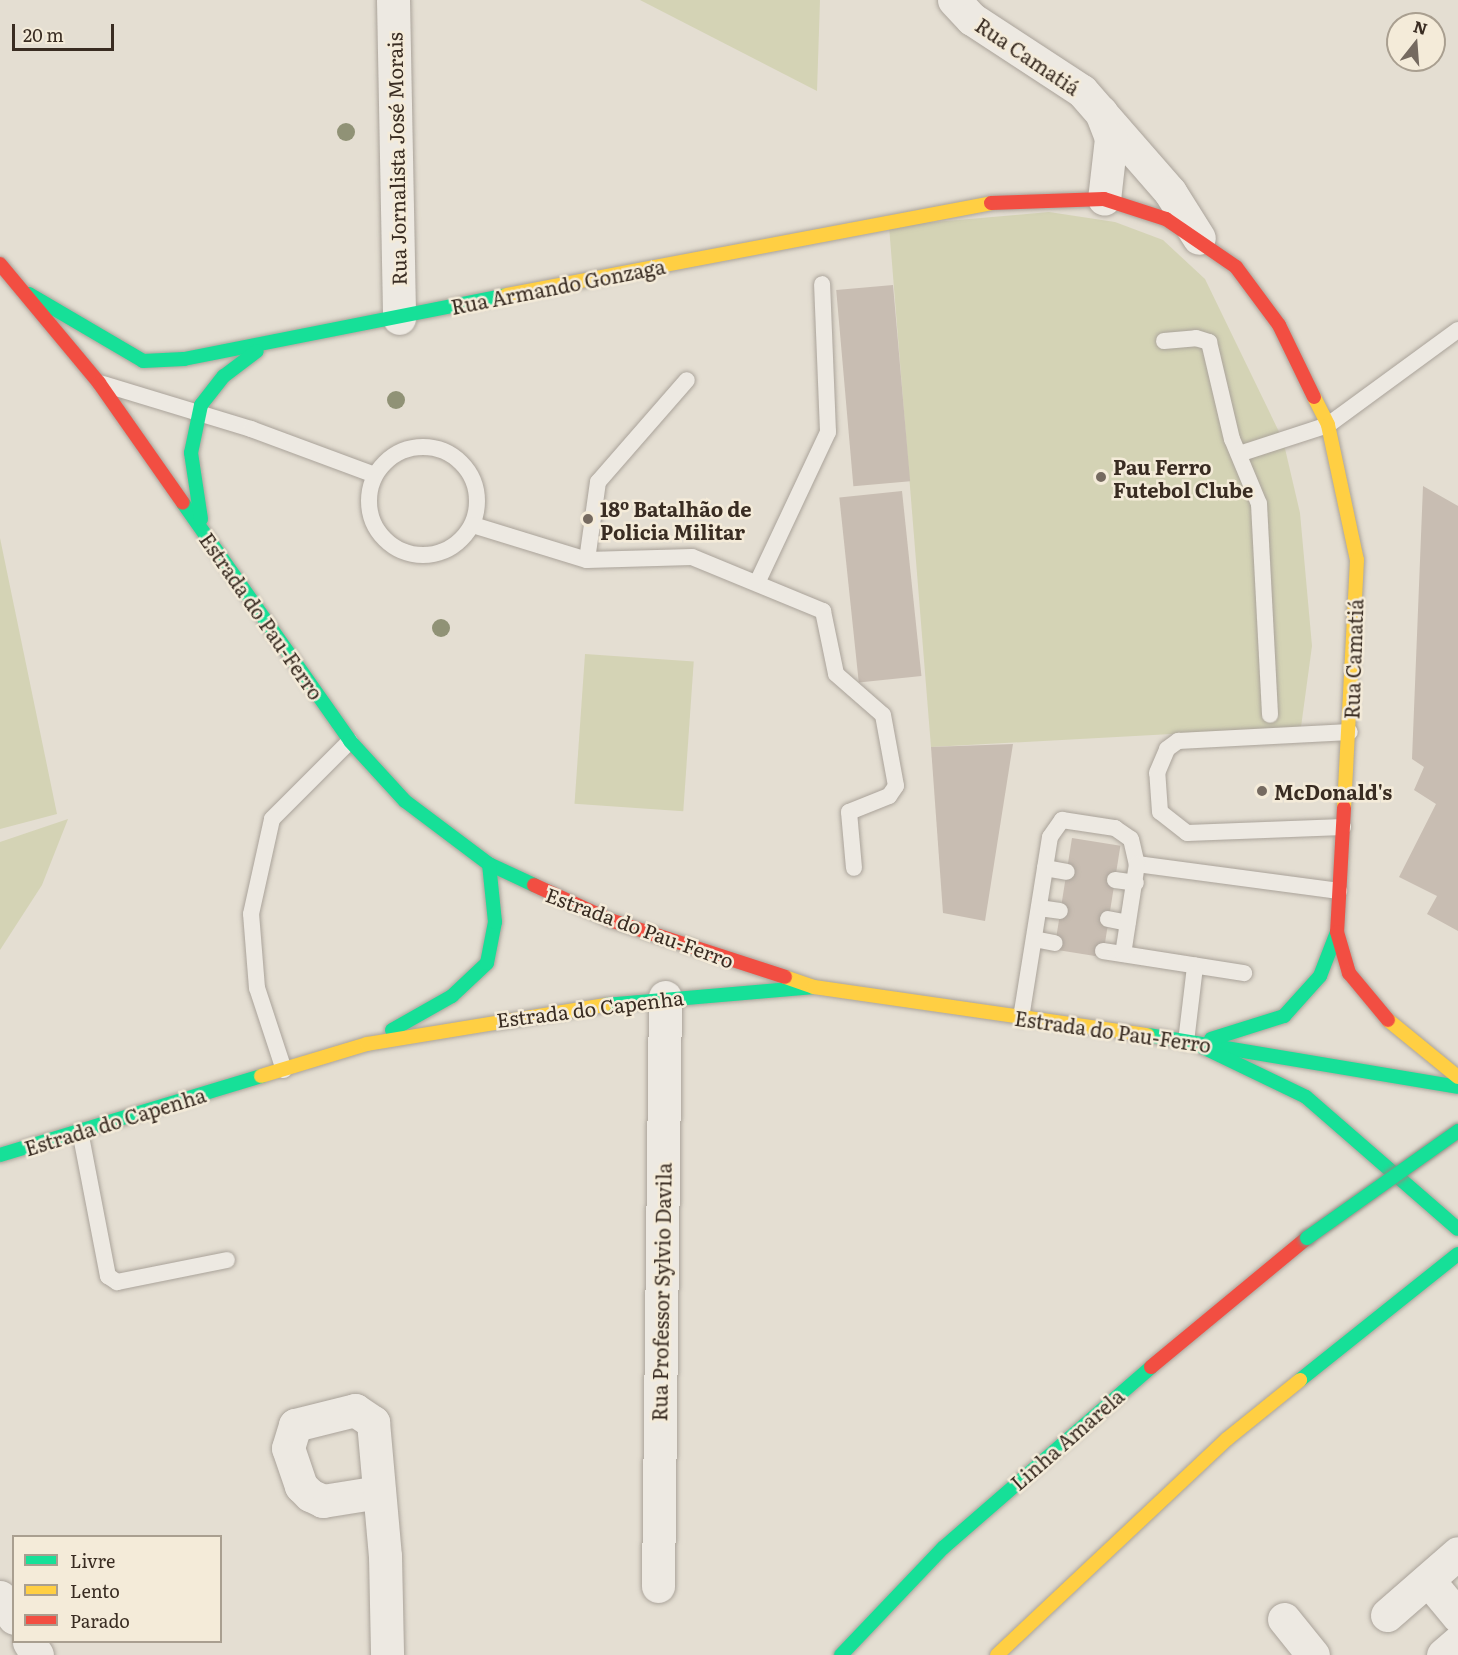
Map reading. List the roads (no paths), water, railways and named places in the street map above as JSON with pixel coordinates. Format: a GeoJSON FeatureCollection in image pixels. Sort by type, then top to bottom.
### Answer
{"type":"FeatureCollection","features":[{"type":"Feature","properties":{"kind":"main road","name":"Rua Armando Gonzaga"},"geometry":{"type":"LineString","coordinates":[[29,294],[143,361],[263,347],[966,204],[1104,199]]}},
{"type":"Feature","properties":{"kind":"main road","name":"Rua Camatiá"},"geometry":{"type":"LineString","coordinates":[[1104,199],[1166,219],[1199,238],[1236,267],[1279,325],[1328,425],[1357,560],[1350,732],[1337,932],[1349,973],[1365,995],[1399,1032],[1458,1077]]}},
{"type":"Feature","properties":{"kind":"main road","name":"Estrada do Pau-Ferro"},"geometry":{"type":"LineString","coordinates":[[0,264],[29,294],[99,383],[350,741],[405,801],[489,864],[610,920],[814,987],[1190,1042],[1458,1087]]}},
{"type":"Feature","properties":{"kind":"main road"},"geometry":{"type":"LineString","coordinates":[[204,532],[190,453],[198,414],[224,376],[263,347]]}},
{"type":"Feature","properties":{"kind":"main road","name":"Estrada do Capenha"},"geometry":{"type":"LineString","coordinates":[[367,1044],[452,996],[487,963],[495,922],[489,864]]}},
{"type":"Feature","properties":{"kind":"main road"},"geometry":{"type":"LineString","coordinates":[[1190,1042],[1284,1016],[1320,976],[1337,932]]}},
{"type":"Feature","properties":{"kind":"main road","name":"Estrada do Capenha"},"geometry":{"type":"LineString","coordinates":[[0,1155],[367,1044],[496,1019],[665,998],[814,987]]}},
{"type":"Feature","properties":{"kind":"main road"},"geometry":{"type":"LineString","coordinates":[[1190,1042],[1306,1097],[1458,1229]]}},
{"type":"Feature","properties":{"kind":"main road","name":"Linha Amarela"},"geometry":{"type":"LineString","coordinates":[[841,1655],[943,1548],[1242,1288],[1307,1238],[1458,1131]]}},
{"type":"Feature","properties":{"kind":"main road"},"geometry":{"type":"LineString","coordinates":[[997,1655],[1227,1439],[1381,1311],[1458,1254]]}},
{"type":"Feature","properties":{"kind":"street","name":"Rua Jornalista José Morais"},"geometry":{"type":"LineString","coordinates":[[393,0],[399,318]]}},
{"type":"Feature","properties":{"kind":"street","name":"Rua Camatiá"},"geometry":{"type":"LineString","coordinates":[[954,0],[972,19],[1082,91],[1170,192],[1199,238]]}},
{"type":"Feature","properties":{"kind":"street","name":"Rua Camatiá"},"geometry":{"type":"LineString","coordinates":[[1101,112],[1111,138],[1104,199]]}},
{"type":"Feature","properties":{"kind":"street","name":"Rua Professor Sylvio Davila"},"geometry":{"type":"LineString","coordinates":[[658,1586],[665,998]]}},
{"type":"Feature","properties":{"kind":"street"},"geometry":{"type":"LineString","coordinates":[[379,1491],[387,1655]]}},
{"type":"Feature","properties":{"kind":"street"},"geometry":{"type":"LineString","coordinates":[[1387,1615],[1458,1553]]}},
{"type":"Feature","properties":{"kind":"street"},"geometry":{"type":"LineString","coordinates":[[1428,1580],[1458,1616]]}},
{"type":"Feature","properties":{"kind":"street"},"geometry":{"type":"LineString","coordinates":[[0,1597],[12,1615]]}},
{"type":"Feature","properties":{"kind":"street"},"geometry":{"type":"LineString","coordinates":[[1284,1619],[1313,1655]]}},
{"type":"Feature","properties":{"kind":"street"},"geometry":{"type":"LineString","coordinates":[[1443,1655],[1458,1642]]}},
{"type":"Feature","properties":{"kind":"lane"},"geometry":{"type":"LineString","coordinates":[[757,583],[828,432],[822,284]]}},
{"type":"Feature","properties":{"kind":"lane"},"geometry":{"type":"LineString","coordinates":[[1239,454],[1328,425],[1458,330]]}},
{"type":"Feature","properties":{"kind":"lane"},"geometry":{"type":"LineString","coordinates":[[1164,341],[1196,338],[1209,342],[1239,454],[1260,512],[1270,715]]}},
{"type":"Feature","properties":{"kind":"lane"},"geometry":{"type":"LineString","coordinates":[[587,560],[598,482],[687,380]]}},
{"type":"Feature","properties":{"kind":"lane"},"geometry":{"type":"LineString","coordinates":[[99,383],[198,414],[375,475]]}},
{"type":"Feature","properties":{"kind":"lane"},"geometry":{"type":"LineString","coordinates":[[407,450],[447,453],[475,484],[473,525],[460,542],[441,553],[420,556],[398,550],[381,537],[371,518],[368,496],[375,475],[388,459],[407,450]]}},
{"type":"Feature","properties":{"kind":"lane"},"geometry":{"type":"LineString","coordinates":[[473,525],[587,560],[692,557],[823,611],[836,674],[883,715],[896,786],[889,796],[849,812],[854,868]]}},
{"type":"Feature","properties":{"kind":"lane"},"geometry":{"type":"LineString","coordinates":[[1343,827],[1187,833],[1160,812],[1157,773],[1167,749],[1178,741],[1350,732]]}},
{"type":"Feature","properties":{"kind":"lane"},"geometry":{"type":"LineString","coordinates":[[284,1070],[257,988],[250,914],[272,819],[350,741]]}},
{"type":"Feature","properties":{"kind":"lane"},"geometry":{"type":"LineString","coordinates":[[1021,1018],[1053,826],[1062,820],[1125,832],[1137,864],[1136,883],[1123,954]]}},
{"type":"Feature","properties":{"kind":"lane"},"geometry":{"type":"LineString","coordinates":[[1137,864],[1339,891]]}},
{"type":"Feature","properties":{"kind":"lane"},"geometry":{"type":"LineString","coordinates":[[1045,868],[1067,872]]}},
{"type":"Feature","properties":{"kind":"lane"},"geometry":{"type":"LineString","coordinates":[[1115,880],[1136,883]]}},
{"type":"Feature","properties":{"kind":"lane"},"geometry":{"type":"LineString","coordinates":[[1038,908],[1060,911]]}},
{"type":"Feature","properties":{"kind":"lane"},"geometry":{"type":"LineString","coordinates":[[1108,919],[1128,923]]}},
{"type":"Feature","properties":{"kind":"lane"},"geometry":{"type":"LineString","coordinates":[[1034,939],[1055,943]]}},
{"type":"Feature","properties":{"kind":"lane"},"geometry":{"type":"LineString","coordinates":[[1103,951],[1244,973]]}},
{"type":"Feature","properties":{"kind":"lane"},"geometry":{"type":"LineString","coordinates":[[1190,1042],[1195,966]]}},
{"type":"Feature","properties":{"kind":"lane"},"geometry":{"type":"LineString","coordinates":[[80,1131],[108,1276],[117,1282],[226,1260]]}},
{"type":"Feature","properties":{"kind":"place","name":"Pau Ferro Futebol Clube"},"geometry":{"type":"Point","coordinates":[1101,477]}},
{"type":"Feature","properties":{"kind":"place","name":"18º Batalhão de Policia Militar"},"geometry":{"type":"Point","coordinates":[588,519]}},
{"type":"Feature","properties":{"kind":"place","name":"McDonald's"},"geometry":{"type":"Point","coordinates":[1262,791]}}]}
